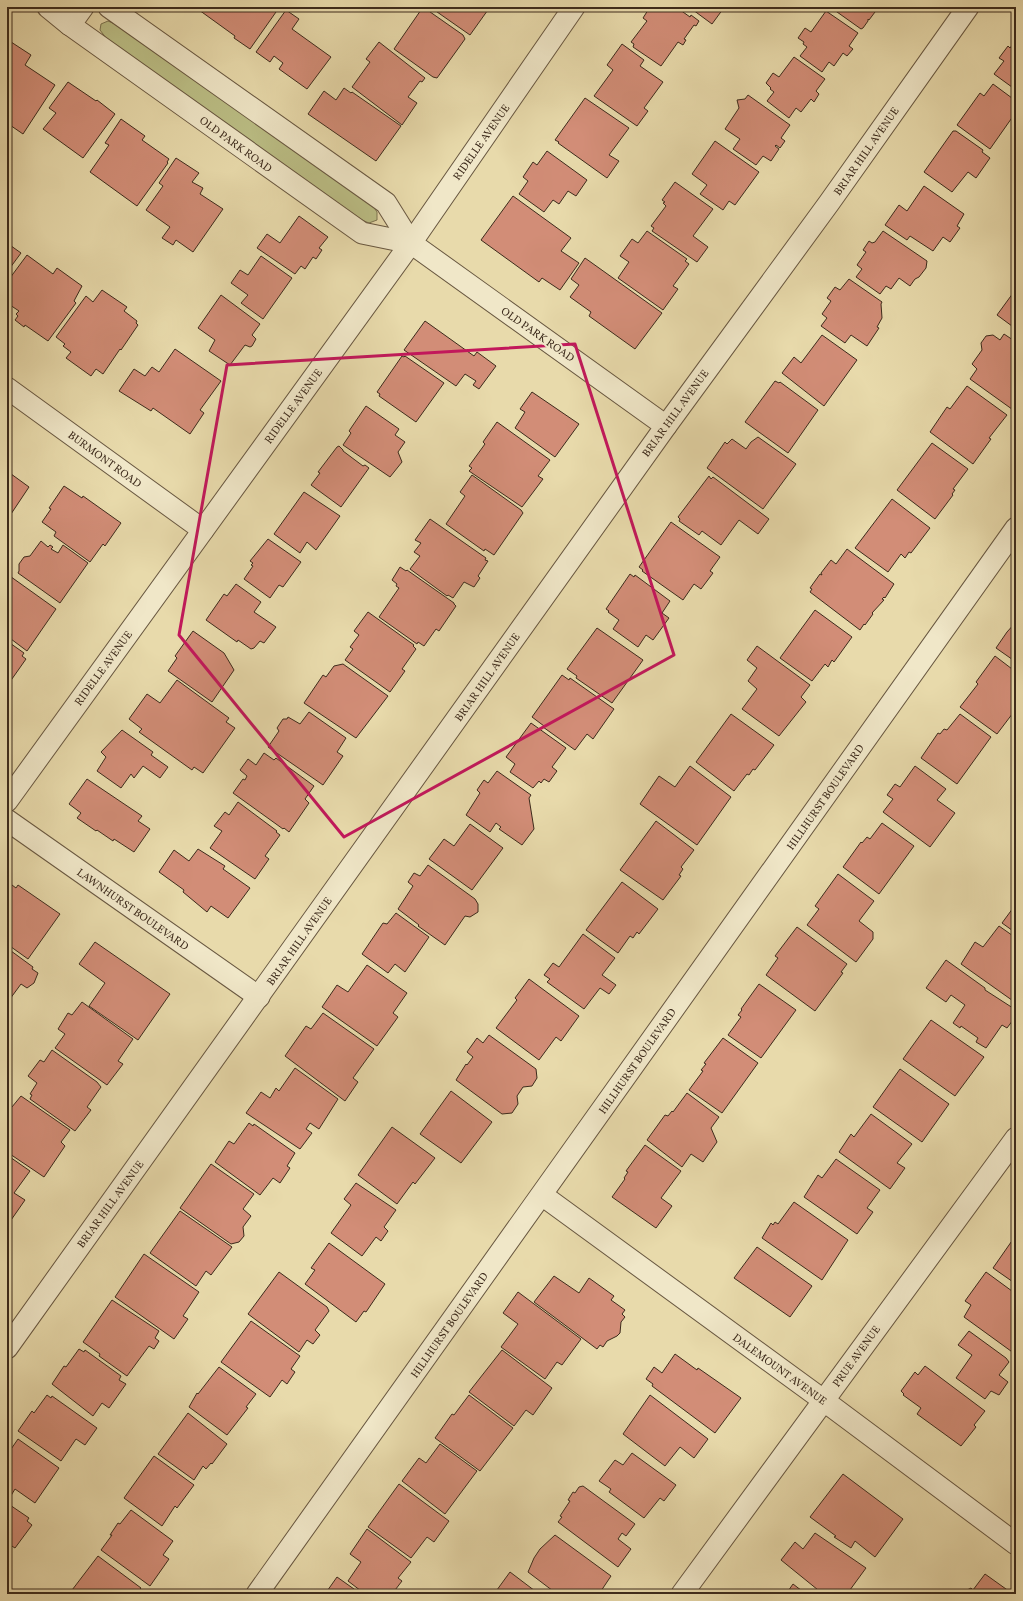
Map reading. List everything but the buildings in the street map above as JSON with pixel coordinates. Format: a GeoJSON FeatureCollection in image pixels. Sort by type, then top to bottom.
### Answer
{"type":"FeatureCollection","features":[{"type":"Feature","properties":{"kind":"street","name":"OLD PARK ROAD"},"geometry":{"type":"LineString","coordinates":[[48,7],[70,25],[362,233],[411,243]]}},
{"type":"Feature","properties":{"kind":"street"},"geometry":{"type":"LineString","coordinates":[[70,25],[83,7]]}},
{"type":"Feature","properties":{"kind":"street","name":"OLD PARK ROAD"},"geometry":{"type":"LineString","coordinates":[[109,7],[386,203],[411,243],[666,426]]}},
{"type":"Feature","properties":{"kind":"street","name":"RIDELLE AVENUE"},"geometry":{"type":"LineString","coordinates":[[7,801],[411,243],[574,7]]}},
{"type":"Feature","properties":{"kind":"street","name":"BRIAR HILL AVENUE"},"geometry":{"type":"LineString","coordinates":[[7,1348],[666,426],[829,203],[968,7]]}},
{"type":"Feature","properties":{"kind":"street","name":"BURMONT ROAD"},"geometry":{"type":"LineString","coordinates":[[7,388],[203,530]]}},
{"type":"Feature","properties":{"kind":"street","name":"HILLHURST BOULEVARD"},"geometry":{"type":"LineString","coordinates":[[257,1594],[1016,528]]}},
{"type":"Feature","properties":{"kind":"street","name":"LAWNHURST BOULEVARD"},"geometry":{"type":"LineString","coordinates":[[7,820],[259,997]]}},
{"type":"Feature","properties":{"kind":"street","name":"PRUE AVENUE"},"geometry":{"type":"LineString","coordinates":[[682,1594],[1016,1138]]}},
{"type":"Feature","properties":{"kind":"street","name":"DALEMOUNT AVENUE"},"geometry":{"type":"LineString","coordinates":[[542,1195],[823,1400],[1016,1544]]}},
{"type":"Feature","properties":{"kind":"highlighted area"},"geometry":{"type":"Polygon","coordinates":[[[575,344],[674,655],[344,837],[179,635],[227,365],[575,344]]]}},
{"type":"Feature","properties":{"kind":"green space"},"geometry":{"type":"Polygon","coordinates":[[[108,21],[115,24],[373,206],[377,212],[377,220],[369,223],[362,220],[106,38],[100,30],[101,24],[108,21]]]}}]}
